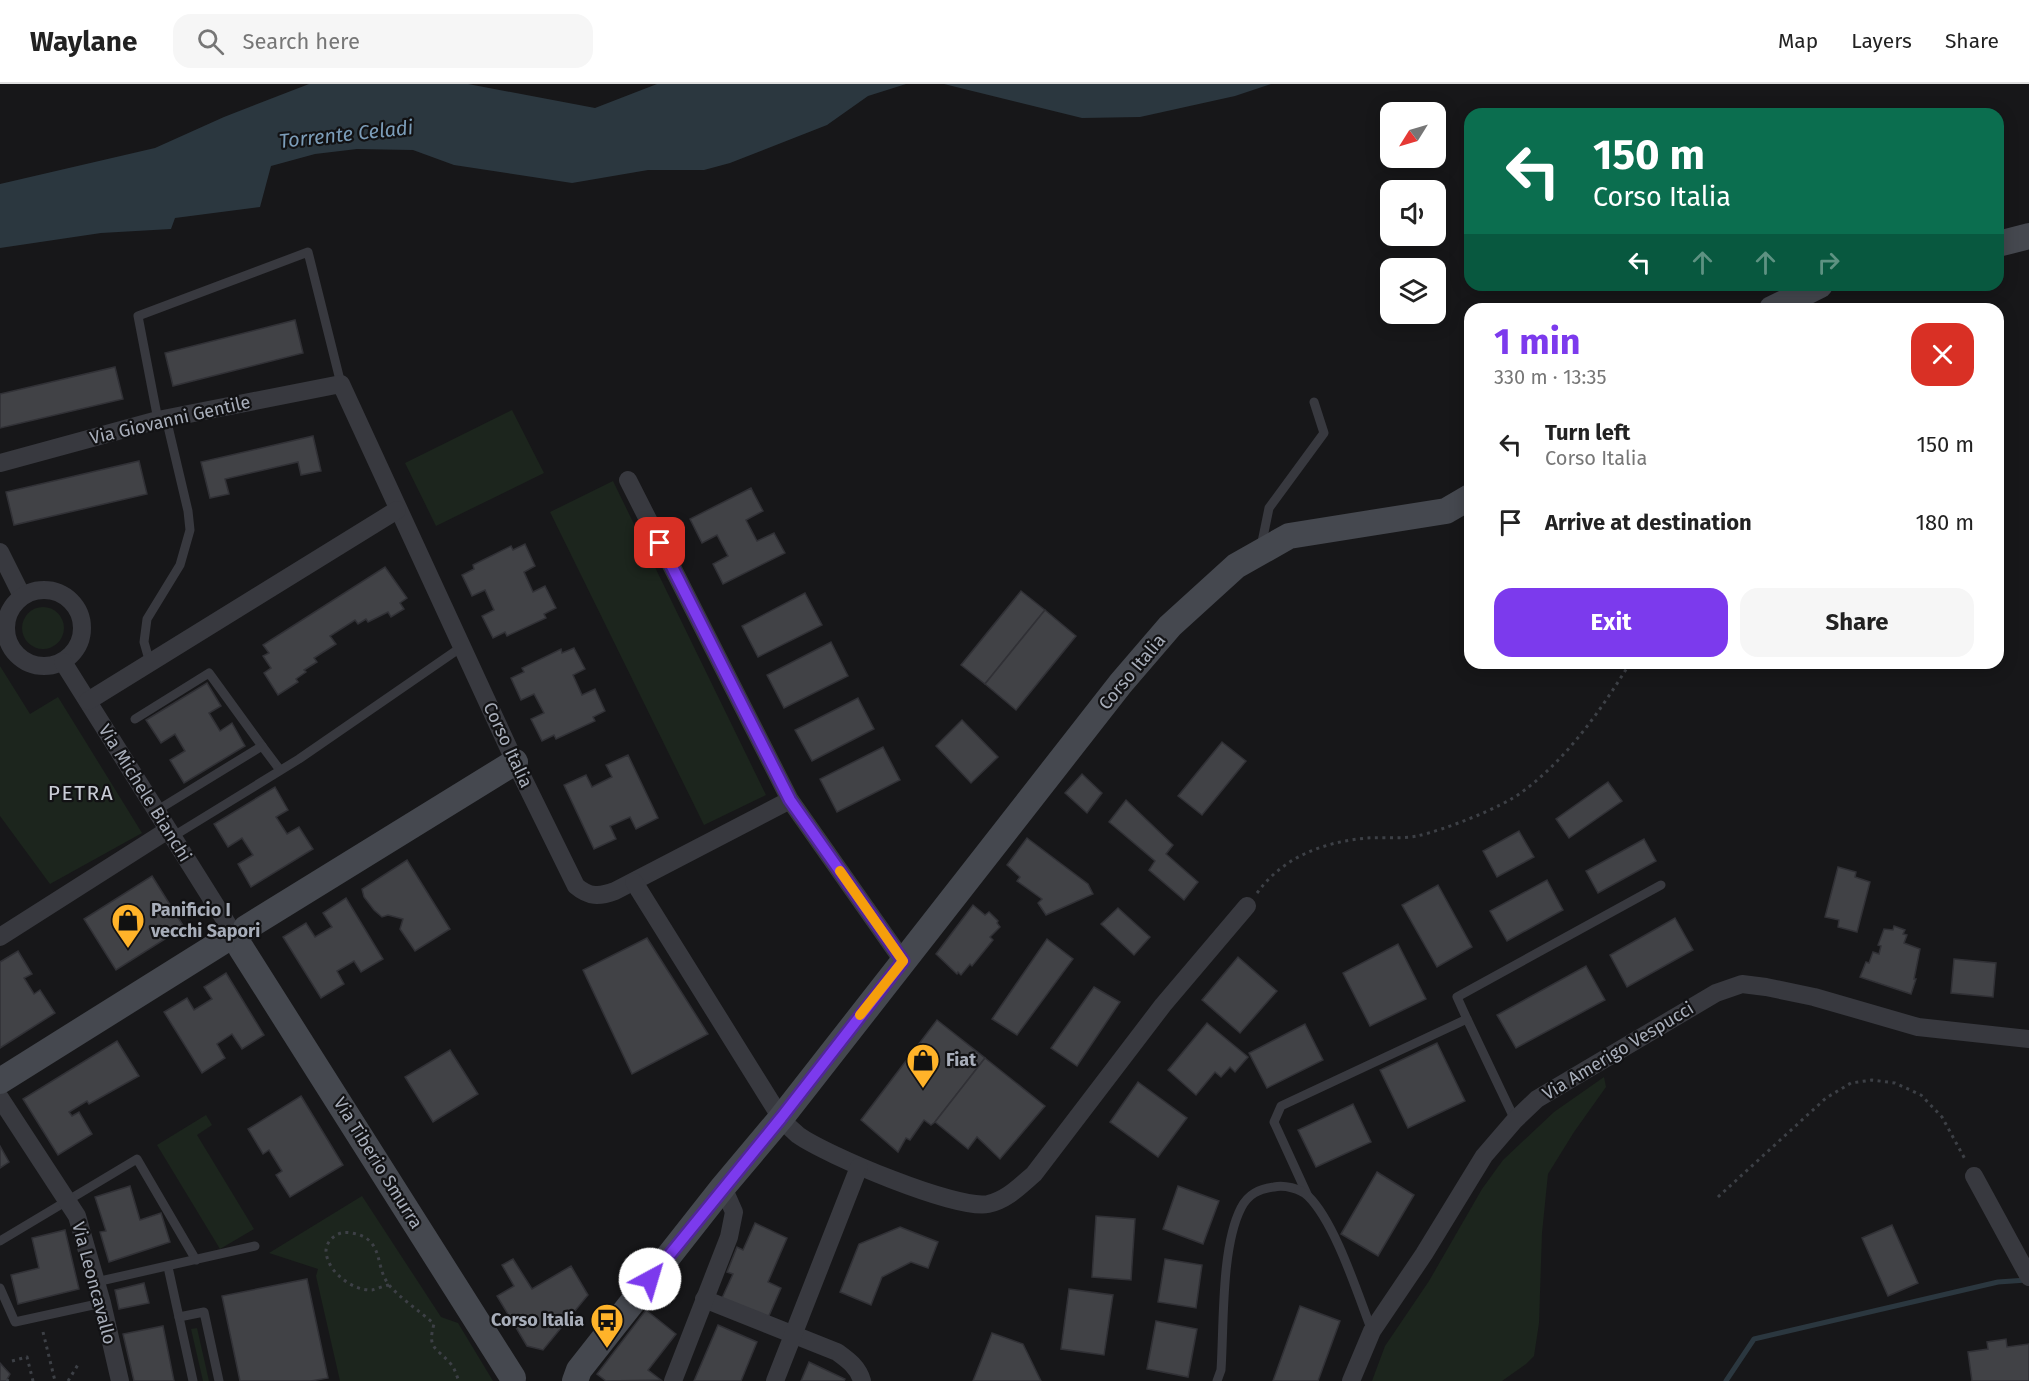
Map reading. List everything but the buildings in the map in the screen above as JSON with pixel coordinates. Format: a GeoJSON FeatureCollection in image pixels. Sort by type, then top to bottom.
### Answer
{"type":"FeatureCollection","features":[{"type":"Feature","properties":{"kind":"street"},"geometry":{"type":"LineString","coordinates":[[2004,242],[2029,236]]}},
{"type":"Feature","properties":{"kind":"street"},"geometry":{"type":"LineString","coordinates":[[1784,303],[1808,291]]}},
{"type":"Feature","properties":{"kind":"street","name":"Via Giovanni Gentile"},"geometry":{"type":"LineString","coordinates":[[0,463],[162,419],[341,384]]}},
{"type":"Feature","properties":{"kind":"street","name":"Corso Italia"},"geometry":{"type":"LineString","coordinates":[[341,384],[397,510],[576,886],[584,893],[599,897],[634,882],[790,800]]}},
{"type":"Feature","properties":{"kind":"street"},"geometry":{"type":"LineString","coordinates":[[628,480],[790,800],[903,961]]}},
{"type":"Feature","properties":{"kind":"street","name":"Corso Italia"},"geometry":{"type":"LineString","coordinates":[[571,1377],[781,1118],[1135,666],[1170,626],[1228,573],[1289,536],[1446,512],[1464,501]]}},
{"type":"Feature","properties":{"kind":"street"},"geometry":{"type":"LineString","coordinates":[[88,701],[397,510]]}},
{"type":"Feature","properties":{"kind":"street"},"geometry":{"type":"LineString","coordinates":[[0,552],[22,596]]}},
{"type":"Feature","properties":{"kind":"street"},"geometry":{"type":"LineString","coordinates":[[39,590],[57,592],[68,598],[76,608],[81,619],[80,644],[63,662],[51,667],[38,667],[25,663],[8,643],[5,630],[9,612],[22,596],[39,590]]}},
{"type":"Feature","properties":{"kind":"street","name":"Via Michele Bianchi"},"geometry":{"type":"LineString","coordinates":[[63,662],[234,936]]}},
{"type":"Feature","properties":{"kind":"street"},"geometry":{"type":"LineString","coordinates":[[0,1081],[515,762]]}},
{"type":"Feature","properties":{"kind":"street"},"geometry":{"type":"LineString","coordinates":[[0,937],[170,833]]}},
{"type":"Feature","properties":{"kind":"street"},"geometry":{"type":"LineString","coordinates":[[634,882],[781,1118],[797,1135],[859,1167],[967,1204],[988,1204],[1012,1194],[1034,1174],[1163,1005],[1247,906]]}},
{"type":"Feature","properties":{"kind":"street","name":"Via Tiberio Smurra"},"geometry":{"type":"LineString","coordinates":[[234,936],[517,1380]]}},
{"type":"Feature","properties":{"kind":"street","name":"Via Amerigo Vespucci"},"geometry":{"type":"LineString","coordinates":[[1351,1381],[1372,1331],[1424,1254],[1484,1156],[1515,1120],[1538,1099],[1716,993],[1742,984],[1814,997],[1918,1027],[2029,1039]]}},
{"type":"Feature","properties":{"kind":"street","name":"Via Leoncavallo"},"geometry":{"type":"LineString","coordinates":[[0,1098],[77,1216],[102,1303],[120,1381]]}},
{"type":"Feature","properties":{"kind":"street"},"geometry":{"type":"LineString","coordinates":[[775,1381],[859,1167]]}},
{"type":"Feature","properties":{"kind":"street"},"geometry":{"type":"LineString","coordinates":[[1974,1176],[2027,1272]]}},
{"type":"Feature","properties":{"kind":"street"},"geometry":{"type":"LineString","coordinates":[[674,1381],[729,1237],[734,1212],[723,1187]]}},
{"type":"Feature","properties":{"kind":"street"},"geometry":{"type":"LineString","coordinates":[[704,1299],[837,1352],[852,1363],[862,1381]]}},
{"type":"Feature","properties":{"kind":"lane"},"geometry":{"type":"LineString","coordinates":[[150,663],[144,642],[147,619],[180,565],[190,530],[188,510],[162,419],[138,316],[308,252],[341,384]]}},
{"type":"Feature","properties":{"kind":"lane"},"geometry":{"type":"LineString","coordinates":[[1260,553],[1269,508],[1324,433],[1314,402]]}},
{"type":"Feature","properties":{"kind":"lane"},"geometry":{"type":"LineString","coordinates":[[170,833],[280,770],[463,646]]}},
{"type":"Feature","properties":{"kind":"lane"},"geometry":{"type":"LineString","coordinates":[[135,719],[209,673],[280,770]]}},
{"type":"Feature","properties":{"kind":"lane"},"geometry":{"type":"LineString","coordinates":[[156,811],[262,746]]}},
{"type":"Feature","properties":{"kind":"lane"},"geometry":{"type":"LineString","coordinates":[[1515,1120],[1457,997],[1661,885]]}},
{"type":"Feature","properties":{"kind":"lane"},"geometry":{"type":"LineString","coordinates":[[1372,1331],[1334,1238],[1307,1194],[1274,1122],[1281,1106],[1467,1019]]}},
{"type":"Feature","properties":{"kind":"lane"},"geometry":{"type":"LineString","coordinates":[[0,1241],[137,1159],[196,1260]]}},
{"type":"Feature","properties":{"kind":"lane"},"geometry":{"type":"LineString","coordinates":[[1217,1381],[1221,1370],[1228,1259],[1241,1207],[1251,1194],[1265,1188],[1278,1186],[1293,1188],[1307,1194]]}},
{"type":"Feature","properties":{"kind":"lane"},"geometry":{"type":"LineString","coordinates":[[96,1282],[255,1246]]}},
{"type":"Feature","properties":{"kind":"lane"},"geometry":{"type":"LineString","coordinates":[[168,1267],[193,1381]]}},
{"type":"Feature","properties":{"kind":"lane"},"geometry":{"type":"LineString","coordinates":[[0,1288],[15,1322],[102,1303]]}},
{"type":"Feature","properties":{"kind":"lane"},"geometry":{"type":"LineString","coordinates":[[179,1317],[204,1312],[219,1381]]}},
{"type":"Feature","properties":{"kind":"path"},"geometry":{"type":"LineString","coordinates":[[1247,906],[1268,878],[1297,856],[1323,846],[1365,838],[1417,836],[1488,811],[1522,793],[1555,761],[1599,712],[1626,669]]}},
{"type":"Feature","properties":{"kind":"path"},"geometry":{"type":"LineString","coordinates":[[1718,1197],[1826,1098],[1851,1083],[1872,1080],[1895,1083],[1921,1095],[1942,1117],[1974,1176]]}},
{"type":"Feature","properties":{"kind":"path"},"geometry":{"type":"LineString","coordinates":[[389,1285],[373,1290],[350,1285],[334,1270],[326,1252],[328,1242],[345,1232],[365,1237],[373,1245],[379,1255],[383,1275],[389,1285],[434,1324],[431,1336],[433,1348],[449,1361],[459,1381]]}},
{"type":"Feature","properties":{"kind":"path"},"geometry":{"type":"LineString","coordinates":[[44,1332],[55,1381]]}},
{"type":"Feature","properties":{"kind":"path"},"geometry":{"type":"LineString","coordinates":[[12,1361],[27,1357],[33,1381]]}},
{"type":"Feature","properties":{"kind":"path"},"geometry":{"type":"LineString","coordinates":[[68,1381],[79,1363]]}},
{"type":"Feature","properties":{"kind":"shaded area"},"geometry":{"type":"Polygon","coordinates":[[[512,410],[544,473],[436,526],[405,463],[512,410]]]}},
{"type":"Feature","properties":{"kind":"shaded area"},"geometry":{"type":"Polygon","coordinates":[[[613,481],[766,795],[704,825],[550,512],[613,481]]]}},
{"type":"Feature","properties":{"kind":"shaded area"},"geometry":{"type":"Polygon","coordinates":[[[43,607],[51,608],[58,613],[63,620],[63,636],[58,643],[51,648],[43,649],[35,648],[28,643],[23,636],[22,628],[23,620],[28,613],[35,608],[43,607]]]}},
{"type":"Feature","properties":{"kind":"shaded area"},"geometry":{"type":"Polygon","coordinates":[[[0,666],[30,714],[58,697],[142,833],[50,884],[0,816],[0,666]]]}},
{"type":"Feature","properties":{"kind":"shaded area"},"geometry":{"type":"Polygon","coordinates":[[[1604,1077],[1606,1087],[1548,1174],[1542,1233],[1539,1323],[1534,1356],[1502,1381],[1372,1381],[1385,1346],[1429,1281],[1482,1189],[1503,1160],[1554,1112],[1604,1077]]]}},
{"type":"Feature","properties":{"kind":"shaded area"},"geometry":{"type":"Polygon","coordinates":[[[206,1115],[212,1125],[197,1135],[254,1229],[220,1249],[157,1145],[206,1115]]]}},
{"type":"Feature","properties":{"kind":"shaded area"},"geometry":{"type":"Polygon","coordinates":[[[362,1196],[441,1317],[458,1323],[493,1381],[340,1381],[316,1276],[318,1269],[269,1253],[362,1196]]]}},
{"type":"Feature","properties":{"kind":"shaded area"},"geometry":{"type":"Polygon","coordinates":[[[197,1328],[209,1381],[203,1381],[191,1329],[197,1328]]]}},
{"type":"Feature","properties":{"kind":"water","name":"Torrente Celadi"},"geometry":{"type":"Polygon","coordinates":[[[309,84],[468,84],[595,108],[657,84],[906,84],[868,96],[827,125],[730,163],[704,170],[648,170],[572,183],[454,165],[413,150],[357,149],[315,154],[271,166],[260,207],[175,218],[171,229],[101,233],[0,248],[0,184],[155,148],[224,117],[309,84]]]}},
{"type":"Feature","properties":{"kind":"water"},"geometry":{"type":"Polygon","coordinates":[[[944,84],[1271,84],[1235,96],[1140,117],[1082,118],[944,84]]]}},
{"type":"Feature","properties":{"kind":"waterway"},"geometry":{"type":"LineString","coordinates":[[1726,1381],[1754,1339],[1998,1282],[2027,1280]]}},
{"type":"Feature","properties":{"kind":"slow traffic"},"geometry":{"type":"LineString","coordinates":[[840,871],[903,961],[860,1015]]}},
{"type":"Feature","properties":{"kind":"place","name":"Panificio I vecchi Sapori"},"geometry":{"type":"Point","coordinates":[128,949]}},
{"type":"Feature","properties":{"kind":"place","name":"Fiat"},"geometry":{"type":"Point","coordinates":[923,1089]}},
{"type":"Feature","properties":{"kind":"place","name":"Corso Italia"},"geometry":{"type":"Point","coordinates":[607,1349]}},
{"type":"Feature","properties":{"kind":"district","name":"PETRA"},"geometry":{"type":"Point","coordinates":[81,793]}},
{"type":"Feature","properties":{"kind":"route"},"geometry":{"type":"LineString","coordinates":[[650,1279],[781,1118],[903,961],[790,800],[660,543]]}}]}
